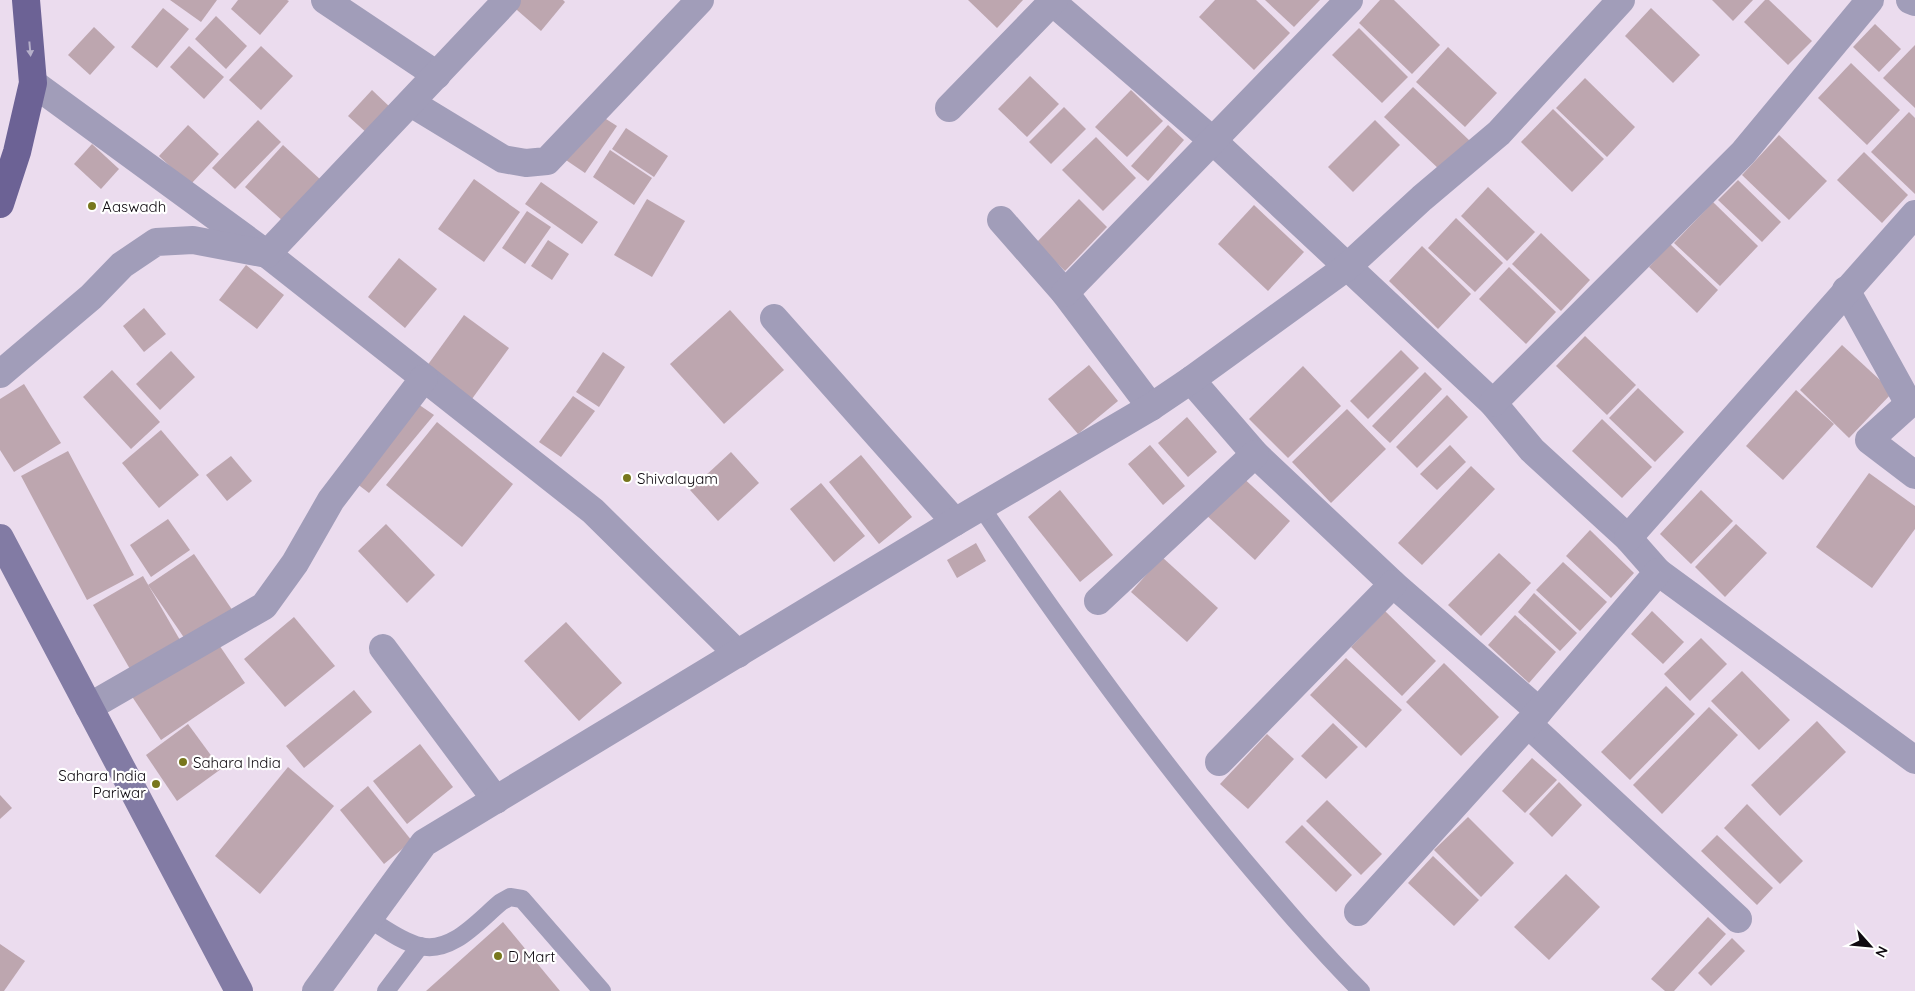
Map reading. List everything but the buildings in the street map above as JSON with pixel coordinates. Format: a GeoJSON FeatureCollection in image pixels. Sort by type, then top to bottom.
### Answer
{"type":"FeatureCollection","features":[{"type":"Feature","properties":{"kind":"main road"},"geometry":{"type":"LineString","coordinates":[[0,204],[17,152],[33,83],[26,0]]}},
{"type":"Feature","properties":{"kind":"street"},"geometry":{"type":"LineString","coordinates":[[325,0],[437,75]]}},
{"type":"Feature","properties":{"kind":"street"},"geometry":{"type":"LineString","coordinates":[[267,254],[507,0]]}},
{"type":"Feature","properties":{"kind":"street"},"geometry":{"type":"LineString","coordinates":[[411,103],[503,159],[526,162],[547,161],[700,0]]}},
{"type":"Feature","properties":{"kind":"street"},"geometry":{"type":"LineString","coordinates":[[1064,293],[1349,0]]}},
{"type":"Feature","properties":{"kind":"street"},"geometry":{"type":"LineString","coordinates":[[316,991],[424,843],[955,522],[1151,407],[1191,380],[1347,267],[1422,198],[1499,133],[1621,0]]}},
{"type":"Feature","properties":{"kind":"street"},"geometry":{"type":"LineString","coordinates":[[1493,403],[1744,153],[1870,0]]}},
{"type":"Feature","properties":{"kind":"street"},"geometry":{"type":"LineString","coordinates":[[1910,0],[1915,2]]}},
{"type":"Feature","properties":{"kind":"street"},"geometry":{"type":"LineString","coordinates":[[949,108],[1052,1],[1212,140],[1493,403],[1532,450],[1628,538],[1658,572],[1915,760]]}},
{"type":"Feature","properties":{"kind":"street"},"geometry":{"type":"LineString","coordinates":[[33,83],[267,254],[593,511],[738,654]]}},
{"type":"Feature","properties":{"kind":"street"},"geometry":{"type":"LineString","coordinates":[[1001,220],[1064,293],[1151,407]]}},
{"type":"Feature","properties":{"kind":"street"},"geometry":{"type":"LineString","coordinates":[[1628,538],[1846,290],[1909,230]]}},
{"type":"Feature","properties":{"kind":"street"},"geometry":{"type":"LineString","coordinates":[[0,374],[91,298],[122,265],[156,242],[193,240],[267,254]]}},
{"type":"Feature","properties":{"kind":"street"},"geometry":{"type":"LineString","coordinates":[[1846,290],[1909,404],[1869,440],[1915,475]]}},
{"type":"Feature","properties":{"kind":"street"},"geometry":{"type":"LineString","coordinates":[[774,318],[955,522]]}},
{"type":"Feature","properties":{"kind":"street"},"geometry":{"type":"LineString","coordinates":[[89,707],[264,606],[295,563],[331,500],[424,378]]}},
{"type":"Feature","properties":{"kind":"street"},"geometry":{"type":"LineString","coordinates":[[1191,380],[1255,454],[1533,718],[1738,919]]}},
{"type":"Feature","properties":{"kind":"street"},"geometry":{"type":"LineString","coordinates":[[1098,601],[1255,454]]}},
{"type":"Feature","properties":{"kind":"street"},"geometry":{"type":"LineString","coordinates":[[0,538],[240,991]]}},
{"type":"Feature","properties":{"kind":"street"},"geometry":{"type":"LineString","coordinates":[[1358,912],[1533,718],[1658,572]]}},
{"type":"Feature","properties":{"kind":"street"},"geometry":{"type":"LineString","coordinates":[[1219,762],[1393,584]]}},
{"type":"Feature","properties":{"kind":"street"},"geometry":{"type":"LineString","coordinates":[[383,648],[496,800]]}},
{"type":"Feature","properties":{"kind":"lane"},"geometry":{"type":"LineString","coordinates":[[981,507],[1056,615],[1187,792],[1318,948],[1361,991]]}},
{"type":"Feature","properties":{"kind":"lane"},"geometry":{"type":"LineString","coordinates":[[369,919],[420,946],[436,947],[452,943],[501,902],[510,897],[522,899],[602,991]]}},
{"type":"Feature","properties":{"kind":"lane"},"geometry":{"type":"LineString","coordinates":[[386,991],[420,946]]}},
{"type":"Feature","properties":{"kind":"place","name":"Aaswadh"},"geometry":{"type":"Point","coordinates":[92,206]}},
{"type":"Feature","properties":{"kind":"place","name":"Shivalayam"},"geometry":{"type":"Point","coordinates":[627,478]}},
{"type":"Feature","properties":{"kind":"place","name":"Sahara India"},"geometry":{"type":"Point","coordinates":[183,762]}},
{"type":"Feature","properties":{"kind":"place","name":"Sahara India Pariwar"},"geometry":{"type":"Point","coordinates":[156,784]}},
{"type":"Feature","properties":{"kind":"place","name":"D Mart"},"geometry":{"type":"Point","coordinates":[498,956]}}]}
